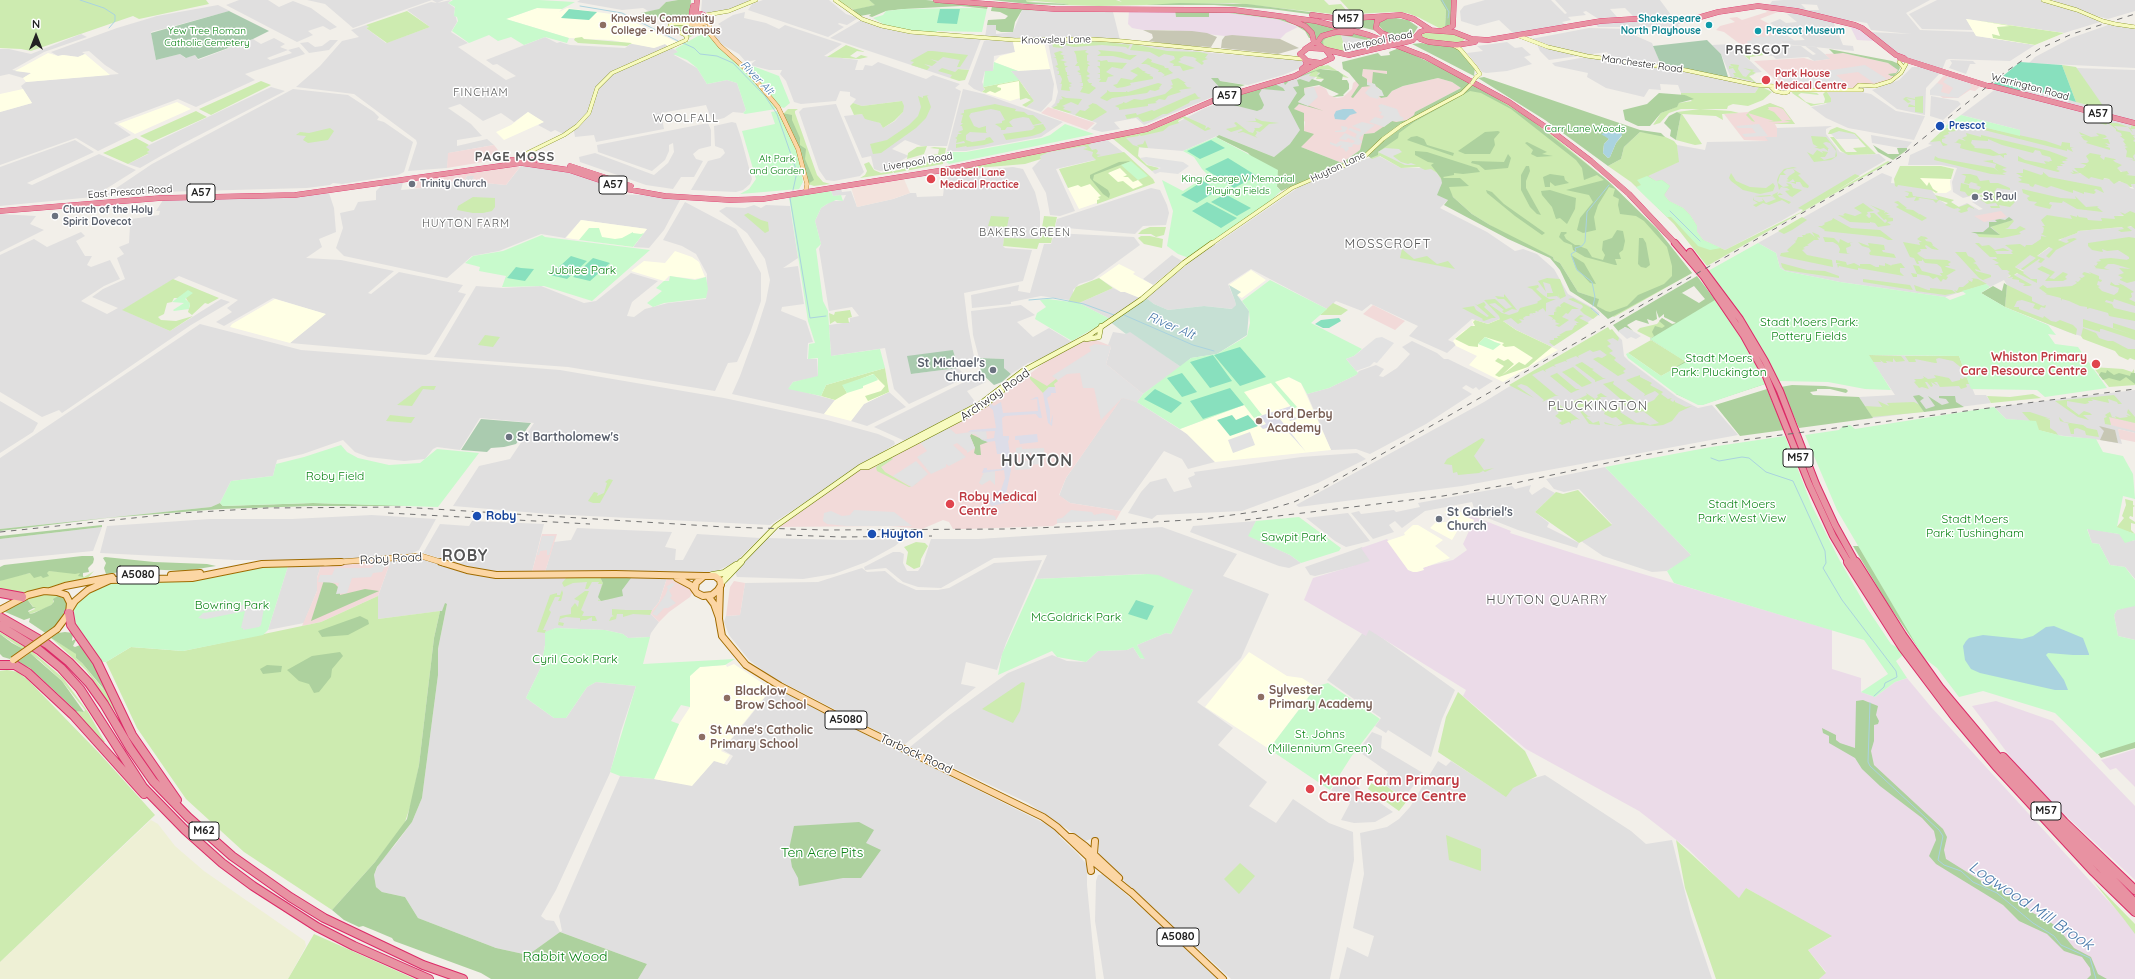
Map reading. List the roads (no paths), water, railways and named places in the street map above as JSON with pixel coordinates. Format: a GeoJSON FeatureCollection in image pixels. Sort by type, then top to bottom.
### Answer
{"type":"FeatureCollection","features":[{"type":"Feature","properties":{"kind":"highway"},"geometry":{"type":"LineString","coordinates":[[692,22],[694,0]]}},
{"type":"Feature","properties":{"kind":"highway"},"geometry":{"type":"LineString","coordinates":[[697,0],[696,12],[705,15]]}},
{"type":"Feature","properties":{"kind":"highway","name":"M57"},"geometry":{"type":"LineString","coordinates":[[936,0],[1055,9],[1210,8],[1264,12],[1316,21],[1369,35],[1416,53],[1484,88],[1553,132],[1591,160],[1629,194],[1685,253],[1725,306],[1765,374],[1809,484],[1834,536],[1866,592],[1903,648],[1955,717],[1996,766],[2094,872],[2135,912]]}},
{"type":"Feature","properties":{"kind":"highway","name":"M57"},"geometry":{"type":"LineString","coordinates":[[956,0],[1058,7],[1201,6],[1258,9],[1341,19],[1401,15],[1414,19],[1423,26],[1433,30]]}},
{"type":"Feature","properties":{"kind":"highway"},"geometry":{"type":"LineString","coordinates":[[1440,31],[1450,29],[1453,26],[1454,0]]}},
{"type":"Feature","properties":{"kind":"highway"},"geometry":{"type":"LineString","coordinates":[[1458,0],[1458,30],[1467,39],[1462,45]]}},
{"type":"Feature","properties":{"kind":"highway","name":"Warrington Road"},"geometry":{"type":"LineString","coordinates":[[1520,36],[1580,27],[1593,22],[1650,18],[1684,20],[1696,19],[1738,8],[1758,6],[1797,10],[1862,28],[1897,59],[1906,63],[1921,65],[1990,86],[2135,123]]}},
{"type":"Feature","properties":{"kind":"highway","name":"M57"},"geometry":{"type":"LineString","coordinates":[[1210,8],[1265,14],[1297,22],[1308,29],[1314,37],[1313,44],[1305,49]]}},
{"type":"Feature","properties":{"kind":"highway","name":"M57"},"geometry":{"type":"LineString","coordinates":[[1258,9],[1304,16],[1347,26],[1398,42],[1441,61]]}},
{"type":"Feature","properties":{"kind":"highway","name":"M57"},"geometry":{"type":"LineString","coordinates":[[1419,33],[1418,24],[1401,17],[1385,17],[1375,24],[1376,28],[1382,33],[1441,61],[1512,100],[1581,148],[1621,182],[1666,226],[1696,260],[1740,319],[1765,361],[1780,391],[1816,484],[1835,524],[1863,575],[1902,635],[1939,687],[2017,780],[2135,902]]}},
{"type":"Feature","properties":{"kind":"highway","name":"A57"},"geometry":{"type":"LineString","coordinates":[[1419,33],[1433,30],[1462,35],[1484,41],[1520,36]]}},
{"type":"Feature","properties":{"kind":"highway","name":"M57"},"geometry":{"type":"LineString","coordinates":[[1324,49],[1317,43],[1320,37],[1327,34],[1342,32],[1371,38],[1416,53]]}},
{"type":"Feature","properties":{"kind":"highway"},"geometry":{"type":"LineString","coordinates":[[1419,33],[1420,39],[1429,42]]}},
{"type":"Feature","properties":{"kind":"highway","name":"Liverpool Road"},"geometry":{"type":"LineString","coordinates":[[1407,43],[1413,40],[1419,33]]}},
{"type":"Feature","properties":{"kind":"highway","name":"A57"},"geometry":{"type":"LineString","coordinates":[[1429,42],[1462,45],[1520,36]]}},
{"type":"Feature","properties":{"kind":"highway","name":"Liverpool Road"},"geometry":{"type":"LineString","coordinates":[[1331,59],[1355,56],[1407,43],[1429,42]]}},
{"type":"Feature","properties":{"kind":"highway","name":"Liverpool Road"},"geometry":{"type":"LineString","coordinates":[[1324,49],[1349,55],[1394,46]]}},
{"type":"Feature","properties":{"kind":"highway","name":"A57"},"geometry":{"type":"LineString","coordinates":[[1305,49],[1314,47],[1324,49]]}},
{"type":"Feature","properties":{"kind":"highway"},"geometry":{"type":"LineString","coordinates":[[1305,49],[1300,52],[1304,59],[1318,63]]}},
{"type":"Feature","properties":{"kind":"highway"},"geometry":{"type":"LineString","coordinates":[[1324,49],[1331,54],[1331,59]]}},
{"type":"Feature","properties":{"kind":"highway","name":"Liverpool Road"},"geometry":{"type":"LineString","coordinates":[[403,178],[512,159],[539,160],[574,167],[631,186],[662,192],[738,196],[806,190],[944,167],[1145,127],[1214,97],[1299,71],[1307,66],[1304,59]]}},
{"type":"Feature","properties":{"kind":"highway","name":"A57"},"geometry":{"type":"LineString","coordinates":[[1318,63],[1331,59]]}},
{"type":"Feature","properties":{"kind":"highway","name":"A57"},"geometry":{"type":"LineString","coordinates":[[1897,59],[1906,63]]}},
{"type":"Feature","properties":{"kind":"highway","name":"Liverpool Road"},"geometry":{"type":"LineString","coordinates":[[403,178],[499,165],[521,164],[544,165],[588,176],[626,189],[665,196],[746,200],[800,194],[984,163],[1146,129],[1167,122],[1217,99],[1295,76],[1318,63]]}},
{"type":"Feature","properties":{"kind":"highway","name":"East Prescot Road"},"geometry":{"type":"LineString","coordinates":[[0,212],[161,198],[290,195],[403,178]]}},
{"type":"Feature","properties":{"kind":"highway","name":"East Prescot Road"},"geometry":{"type":"LineString","coordinates":[[0,208],[166,194],[294,192],[385,181]]}},
{"type":"Feature","properties":{"kind":"highway"},"geometry":{"type":"LineString","coordinates":[[0,593],[22,597]]}},
{"type":"Feature","properties":{"kind":"highway"},"geometry":{"type":"LineString","coordinates":[[69,611],[71,625],[97,662],[132,735],[188,817]]}},
{"type":"Feature","properties":{"kind":"highway","name":"M62"},"geometry":{"type":"LineString","coordinates":[[0,617],[42,640],[69,662],[100,699],[130,748],[153,781],[188,817],[232,856],[290,897],[324,918],[416,962],[464,979]]}},
{"type":"Feature","properties":{"kind":"highway","name":"M62"},"geometry":{"type":"LineString","coordinates":[[0,626],[39,650],[61,668],[80,689],[143,787],[185,830],[222,863],[253,886],[304,919],[354,946],[429,979]]}},
{"type":"Feature","properties":{"kind":"highway"},"geometry":{"type":"LineString","coordinates":[[0,665],[15,665],[28,673],[73,715],[138,789],[185,830]]}},
{"type":"Feature","properties":{"kind":"highway"},"geometry":{"type":"LineString","coordinates":[[1980,737],[1996,750],[2064,822],[2135,890]]}},
{"type":"Feature","properties":{"kind":"highway"},"geometry":{"type":"LineString","coordinates":[[1996,766],[2065,846],[2135,918]]}},
{"type":"Feature","properties":{"kind":"main road"},"geometry":{"type":"LineString","coordinates":[[692,22],[705,15],[735,9],[756,0]]}},
{"type":"Feature","properties":{"kind":"main road","name":"Knowsley Lane"},"geometry":{"type":"LineString","coordinates":[[834,0],[849,12],[862,18],[882,26],[911,32],[1015,40],[1099,39],[1286,56],[1304,59]]}},
{"type":"Feature","properties":{"kind":"main road"},"geometry":{"type":"LineString","coordinates":[[2044,0],[2077,10],[2103,21],[2135,27]]}},
{"type":"Feature","properties":{"kind":"main road"},"geometry":{"type":"LineString","coordinates":[[499,165],[564,135],[583,120],[591,108],[597,88],[608,76],[627,65],[682,43],[686,39],[686,35],[671,30],[669,27],[671,23],[710,20],[716,14]]}},
{"type":"Feature","properties":{"kind":"main road"},"geometry":{"type":"LineString","coordinates":[[705,15],[710,20],[709,34]]}},
{"type":"Feature","properties":{"kind":"main road"},"geometry":{"type":"LineString","coordinates":[[692,22],[706,29],[709,34],[751,74],[778,107],[794,138],[804,178],[807,184],[806,190]]}},
{"type":"Feature","properties":{"kind":"main road","name":"Manchester Road"},"geometry":{"type":"LineString","coordinates":[[1520,36],[1548,47],[1586,56],[1685,70],[1773,88]]}},
{"type":"Feature","properties":{"kind":"main road","name":"Huyton Lane"},"geometry":{"type":"LineString","coordinates":[[1034,366],[1092,332],[1142,299],[1184,263],[1274,203],[1292,188],[1364,157],[1383,139],[1402,125],[1462,93],[1479,73],[1462,45]]}},
{"type":"Feature","properties":{"kind":"main road","name":"Knowsley Lane"},"geometry":{"type":"LineString","coordinates":[[1286,56],[1300,52]]}},
{"type":"Feature","properties":{"kind":"main road"},"geometry":{"type":"LineString","coordinates":[[1789,88],[1787,93],[1781,93],[1773,88],[1778,84],[1789,88],[1802,90],[1824,91],[1869,87],[1894,79],[1901,73],[1906,63]]}},
{"type":"Feature","properties":{"kind":"main road"},"geometry":{"type":"LineString","coordinates":[[536,148],[532,155],[539,160]]}},
{"type":"Feature","properties":{"kind":"main road","name":"Liverpool Road"},"geometry":{"type":"LineString","coordinates":[[512,159],[544,165]]}},
{"type":"Feature","properties":{"kind":"main road"},"geometry":{"type":"LineString","coordinates":[[800,194],[806,190],[815,192]]}},
{"type":"Feature","properties":{"kind":"main road"},"geometry":{"type":"LineString","coordinates":[[1092,332],[1095,338],[1100,336],[1101,326]]}},
{"type":"Feature","properties":{"kind":"main road"},"geometry":{"type":"LineString","coordinates":[[1092,332],[1100,333]]}},
{"type":"Feature","properties":{"kind":"main road","name":"Huyton Lane"},"geometry":{"type":"LineString","coordinates":[[1079,340],[1095,338]]}},
{"type":"Feature","properties":{"kind":"main road","name":"Archway Road"},"geometry":{"type":"LineString","coordinates":[[720,585],[776,526],[860,467],[868,467],[924,436],[980,408],[1034,366]]}},
{"type":"Feature","properties":{"kind":"main road","name":"Roby Road"},"geometry":{"type":"LineString","coordinates":[[50,591],[82,582],[122,575],[177,575],[262,564],[329,563],[421,556],[467,570],[496,575],[615,574],[704,576]]}},
{"type":"Feature","properties":{"kind":"main road","name":"Archway Road"},"geometry":{"type":"LineString","coordinates":[[712,575],[724,572],[744,560]]}},
{"type":"Feature","properties":{"kind":"main road","name":"Roby Road"},"geometry":{"type":"LineString","coordinates":[[69,611],[76,601],[88,590],[110,580],[192,578],[228,569]]}},
{"type":"Feature","properties":{"kind":"main road"},"geometry":{"type":"LineString","coordinates":[[708,596],[715,593],[720,585],[718,578],[712,575]]}},
{"type":"Feature","properties":{"kind":"main road","name":"A5080"},"geometry":{"type":"LineString","coordinates":[[704,576],[712,575]]}},
{"type":"Feature","properties":{"kind":"main road","name":"Roby Road"},"geometry":{"type":"LineString","coordinates":[[673,576],[688,583],[695,589]]}},
{"type":"Feature","properties":{"kind":"main road"},"geometry":{"type":"LineString","coordinates":[[695,589],[696,583],[704,576]]}},
{"type":"Feature","properties":{"kind":"main road","name":"Tarbock Road"},"geometry":{"type":"LineString","coordinates":[[720,585],[721,632],[725,641],[740,660],[754,671],[868,732],[1033,811],[1069,837],[1070,841],[1092,857],[1223,979]]}},
{"type":"Feature","properties":{"kind":"main road","name":"A5080"},"geometry":{"type":"LineString","coordinates":[[695,589],[700,595],[708,596]]}},
{"type":"Feature","properties":{"kind":"main road"},"geometry":{"type":"LineString","coordinates":[[50,591],[66,596],[70,603],[69,611]]}},
{"type":"Feature","properties":{"kind":"main road","name":"A5080"},"geometry":{"type":"LineString","coordinates":[[0,610],[22,597],[36,592],[50,591]]}},
{"type":"Feature","properties":{"kind":"main road","name":"Tarbock Road"},"geometry":{"type":"LineString","coordinates":[[708,596],[714,604],[720,619]]}},
{"type":"Feature","properties":{"kind":"main road","name":"A5080"},"geometry":{"type":"LineString","coordinates":[[0,665],[13,660],[57,629],[69,611]]}},
{"type":"Feature","properties":{"kind":"main road"},"geometry":{"type":"LineString","coordinates":[[1091,871],[1095,841]]}},
{"type":"Feature","properties":{"kind":"water"},"geometry":{"type":"Polygon","coordinates":[[[1353,109],[1357,113],[1350,115],[1345,120],[1335,119],[1334,115],[1336,111],[1353,109]]]}},
{"type":"Feature","properties":{"kind":"water"},"geometry":{"type":"Polygon","coordinates":[[[1610,131],[1621,132],[1622,135],[1608,158],[1603,153],[1604,144],[1609,139],[1601,134],[1610,131]]]}},
{"type":"Feature","properties":{"kind":"water"},"geometry":{"type":"Polygon","coordinates":[[[2054,626],[2083,638],[2089,654],[2073,655],[2048,653],[2046,655],[2064,680],[2068,690],[2055,690],[1980,673],[1971,669],[1965,660],[1963,646],[1969,638],[1983,635],[2022,639],[2033,636],[2046,627],[2054,626]]]}},
{"type":"Feature","properties":{"kind":"waterway"},"geometry":{"type":"LineString","coordinates":[[80,0],[104,8],[115,15],[115,21],[109,28]]}},
{"type":"Feature","properties":{"kind":"waterway"},"geometry":{"type":"LineString","coordinates":[[1442,0],[1449,12],[1448,18]]}},
{"type":"Feature","properties":{"kind":"waterway","name":"River Alt"},"geometry":{"type":"LineString","coordinates":[[580,6],[622,13],[678,41]]}},
{"type":"Feature","properties":{"kind":"waterway","name":"River Alt"},"geometry":{"type":"LineString","coordinates":[[683,43],[694,48],[700,54],[717,56],[733,63],[765,96],[777,114],[797,172],[793,190]]}},
{"type":"Feature","properties":{"kind":"waterway"},"geometry":{"type":"LineString","coordinates":[[1593,306],[1595,297],[1592,282],[1577,270],[1571,254],[1576,251],[1575,248],[1582,246],[1585,242],[1587,212],[1609,185]]}},
{"type":"Feature","properties":{"kind":"waterway","name":"River Alt"},"geometry":{"type":"LineString","coordinates":[[790,198],[810,318],[826,316]]}},
{"type":"Feature","properties":{"kind":"waterway"},"geometry":{"type":"LineString","coordinates":[[1670,211],[1700,241]]}},
{"type":"Feature","properties":{"kind":"waterway","name":"River Alt"},"geometry":{"type":"LineString","coordinates":[[1029,300],[1053,298],[1084,304],[1114,315]]}},
{"type":"Feature","properties":{"kind":"waterway"},"geometry":{"type":"LineString","coordinates":[[1591,308],[1599,315]]}},
{"type":"Feature","properties":{"kind":"waterway","name":"River Alt"},"geometry":{"type":"LineString","coordinates":[[1124,315],[1193,345],[1214,351]]}},
{"type":"Feature","properties":{"kind":"waterway","name":"Logwood Mill Brook"},"geometry":{"type":"LineString","coordinates":[[1711,458],[1719,461],[1742,457],[1749,458],[1766,472],[1793,481],[1825,551],[1826,563],[1823,568],[1842,600],[1896,671],[1897,677],[1885,683],[1884,687],[1874,696]]}},
{"type":"Feature","properties":{"kind":"waterway","name":"Logwood Mill Brook"},"geometry":{"type":"LineString","coordinates":[[1870,703],[1868,762],[1870,766],[1939,830],[1943,836],[1938,860],[1944,865],[1961,871],[1973,882],[1997,893],[2033,923],[2054,936],[2061,945],[2090,958],[2096,979]]}},
{"type":"Feature","properties":{"kind":"railway"},"geometry":{"type":"LineString","coordinates":[[0,532],[181,513],[267,508],[401,507],[725,527],[826,530],[1005,529],[1089,526],[1204,519],[1267,510],[1294,502],[1321,489],[1900,157],[2004,73],[2039,49],[2072,34],[2135,14]]}},
{"type":"Feature","properties":{"kind":"railway"},"geometry":{"type":"LineString","coordinates":[[1245,520],[1443,496],[1506,485],[1644,455],[1720,443],[2135,389]]}},
{"type":"Feature","properties":{"kind":"railway"},"geometry":{"type":"LineString","coordinates":[[388,513],[590,524]]}},
{"type":"Feature","properties":{"kind":"railway"},"geometry":{"type":"LineString","coordinates":[[786,535],[842,537],[932,536]]}},
{"type":"Feature","properties":{"kind":"place","name":"Knowsley Community College - Main Campus"},"geometry":{"type":"Point","coordinates":[603,25]}},
{"type":"Feature","properties":{"kind":"place","name":"Shakespeare North Playhouse"},"geometry":{"type":"Point","coordinates":[1709,25]}},
{"type":"Feature","properties":{"kind":"place","name":"Prescot Museum"},"geometry":{"type":"Point","coordinates":[1758,31]}},
{"type":"Feature","properties":{"kind":"place","name":"Park House Medical Centre"},"geometry":{"type":"Point","coordinates":[1766,80]}},
{"type":"Feature","properties":{"kind":"place","name":"Prescot"},"geometry":{"type":"Point","coordinates":[1940,126]}},
{"type":"Feature","properties":{"kind":"place","name":"Bluebell Lane Medical Practice"},"geometry":{"type":"Point","coordinates":[931,179]}},
{"type":"Feature","properties":{"kind":"place","name":"Trinity Church"},"geometry":{"type":"Point","coordinates":[412,184]}},
{"type":"Feature","properties":{"kind":"place","name":"St Paul"},"geometry":{"type":"Point","coordinates":[1975,197]}},
{"type":"Feature","properties":{"kind":"place","name":"Church of the Holy Spirit Dovecot"},"geometry":{"type":"Point","coordinates":[55,216]}},
{"type":"Feature","properties":{"kind":"place","name":"Whiston Primary Care Resource Centre"},"geometry":{"type":"Point","coordinates":[2096,364]}},
{"type":"Feature","properties":{"kind":"place","name":"St Michael's Church"},"geometry":{"type":"Point","coordinates":[993,370]}},
{"type":"Feature","properties":{"kind":"place","name":"Lord Derby Academy"},"geometry":{"type":"Point","coordinates":[1259,421]}},
{"type":"Feature","properties":{"kind":"place","name":"St Bartholomew's"},"geometry":{"type":"Point","coordinates":[509,437]}},
{"type":"Feature","properties":{"kind":"place","name":"Roby Medical Centre"},"geometry":{"type":"Point","coordinates":[950,504]}},
{"type":"Feature","properties":{"kind":"place","name":"Roby"},"geometry":{"type":"Point","coordinates":[477,516]}},
{"type":"Feature","properties":{"kind":"place","name":"St Gabriel's Church"},"geometry":{"type":"Point","coordinates":[1439,519]}},
{"type":"Feature","properties":{"kind":"place","name":"Huyton"},"geometry":{"type":"Point","coordinates":[872,534]}},
{"type":"Feature","properties":{"kind":"place","name":"Sylvester Primary Academy"},"geometry":{"type":"Point","coordinates":[1261,697]}},
{"type":"Feature","properties":{"kind":"place","name":"Blacklow Brow School"},"geometry":{"type":"Point","coordinates":[727,698]}},
{"type":"Feature","properties":{"kind":"place","name":"St Anne's Catholic Primary School"},"geometry":{"type":"Point","coordinates":[702,737]}},
{"type":"Feature","properties":{"kind":"place","name":"Manor Farm Primary Care Resource Centre"},"geometry":{"type":"Point","coordinates":[1310,789]}},
{"type":"Feature","properties":{"kind":"district","name":"PRESCOT"},"geometry":{"type":"Point","coordinates":[1758,50]}},
{"type":"Feature","properties":{"kind":"district","name":"FINCHAM"},"geometry":{"type":"Point","coordinates":[481,93]}},
{"type":"Feature","properties":{"kind":"district","name":"WOOLFALL"},"geometry":{"type":"Point","coordinates":[686,119]}},
{"type":"Feature","properties":{"kind":"district","name":"PAGE MOSS"},"geometry":{"type":"Point","coordinates":[515,157]}},
{"type":"Feature","properties":{"kind":"district","name":"HUYTON FARM"},"geometry":{"type":"Point","coordinates":[466,224]}},
{"type":"Feature","properties":{"kind":"district","name":"BAKERS GREEN"},"geometry":{"type":"Point","coordinates":[1025,233]}},
{"type":"Feature","properties":{"kind":"district","name":"MOSSCROFT"},"geometry":{"type":"Point","coordinates":[1388,244]}},
{"type":"Feature","properties":{"kind":"district","name":"PLUCKINGTON"},"geometry":{"type":"Point","coordinates":[1598,406]}},
{"type":"Feature","properties":{"kind":"district","name":"HUYTON"},"geometry":{"type":"Point","coordinates":[1037,461]}},
{"type":"Feature","properties":{"kind":"district","name":"ROBY"},"geometry":{"type":"Point","coordinates":[465,556]}},
{"type":"Feature","properties":{"kind":"district","name":"HUYTON QUARRY"},"geometry":{"type":"Point","coordinates":[1547,600]}},
{"type":"Feature","properties":{"kind":"park label","name":"Yew Tree Roman Catholic Cemetery"},"geometry":{"type":"Point","coordinates":[207,36]}},
{"type":"Feature","properties":{"kind":"park label","name":"Carr Lane Woods"},"geometry":{"type":"Point","coordinates":[1585,129]}},
{"type":"Feature","properties":{"kind":"park label","name":"Alt Park and Garden"},"geometry":{"type":"Point","coordinates":[777,164]}},
{"type":"Feature","properties":{"kind":"park label","name":"King George V Memorial Playing Fields"},"geometry":{"type":"Point","coordinates":[1238,184]}},
{"type":"Feature","properties":{"kind":"park label","name":"Jubilee Park"},"geometry":{"type":"Point","coordinates":[582,270]}},
{"type":"Feature","properties":{"kind":"park label","name":"Stadt Moers Park: Pottery Fields"},"geometry":{"type":"Point","coordinates":[1809,329]}},
{"type":"Feature","properties":{"kind":"park label","name":"Stadt Moers Park: Pluckington"},"geometry":{"type":"Point","coordinates":[1719,365]}},
{"type":"Feature","properties":{"kind":"park label","name":"Roby Field"},"geometry":{"type":"Point","coordinates":[335,476]}},
{"type":"Feature","properties":{"kind":"park label","name":"Stadt Moers Park: West View"},"geometry":{"type":"Point","coordinates":[1742,511]}},
{"type":"Feature","properties":{"kind":"park label","name":"Stadt Moers Park: Tushingham"},"geometry":{"type":"Point","coordinates":[1975,526]}},
{"type":"Feature","properties":{"kind":"park label","name":"Sawpit Park"},"geometry":{"type":"Point","coordinates":[1294,537]}},
{"type":"Feature","properties":{"kind":"park label","name":"Bowring Park"},"geometry":{"type":"Point","coordinates":[232,605]}},
{"type":"Feature","properties":{"kind":"park label","name":"McGoldrick Park"},"geometry":{"type":"Point","coordinates":[1076,617]}},
{"type":"Feature","properties":{"kind":"park label","name":"Cyril Cook Park"},"geometry":{"type":"Point","coordinates":[575,659]}},
{"type":"Feature","properties":{"kind":"park label","name":"St. Johns (Millennium Green)"},"geometry":{"type":"Point","coordinates":[1320,741]}},
{"type":"Feature","properties":{"kind":"park label","name":"Ten Acre Pits"},"geometry":{"type":"Point","coordinates":[822,853]}},
{"type":"Feature","properties":{"kind":"park label","name":"Rabbit Wood"},"geometry":{"type":"Point","coordinates":[565,957]}}]}
